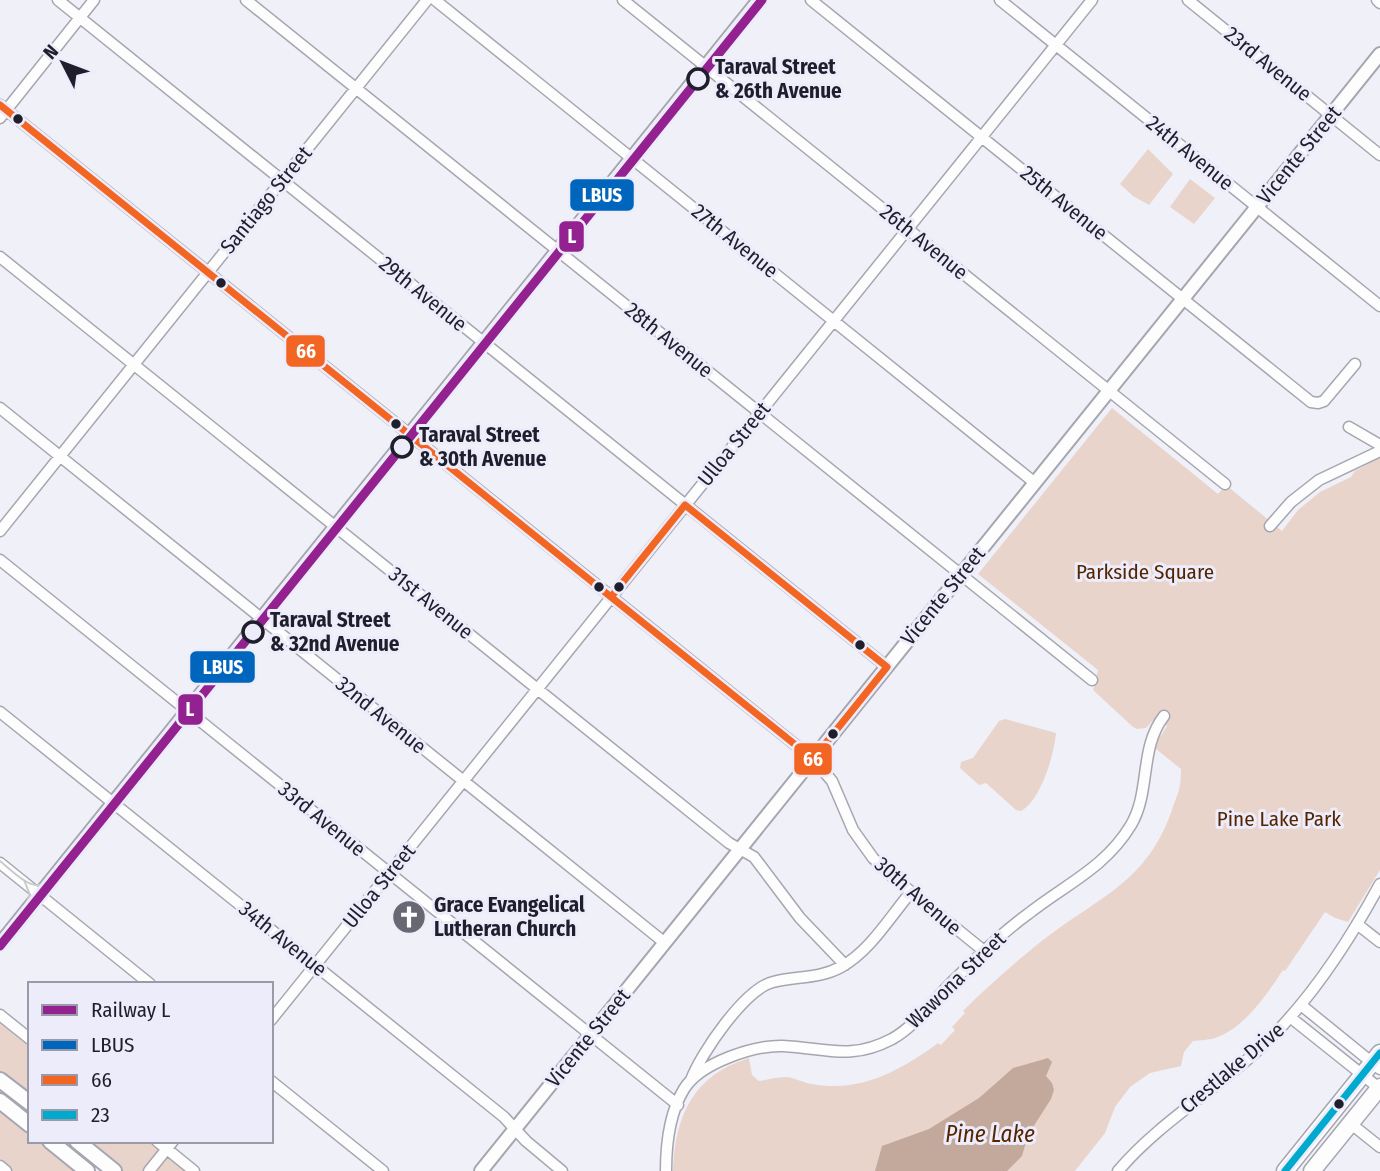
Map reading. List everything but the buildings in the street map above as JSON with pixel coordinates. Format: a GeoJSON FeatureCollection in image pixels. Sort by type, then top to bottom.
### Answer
{"type":"FeatureCollection","features":[{"type":"Feature","properties":{"kind":"main road"},"geometry":{"type":"LineString","coordinates":[[1285,1171],[1374,1065]]}},
{"type":"Feature","properties":{"kind":"main road"},"geometry":{"type":"LineString","coordinates":[[0,1080],[28,1102]]}},
{"type":"Feature","properties":{"kind":"main road"},"geometry":{"type":"LineString","coordinates":[[1312,1171],[1379,1087]]}},
{"type":"Feature","properties":{"kind":"main road"},"geometry":{"type":"LineString","coordinates":[[0,1101],[28,1123]]}},
{"type":"Feature","properties":{"kind":"main road"},"geometry":{"type":"LineString","coordinates":[[52,1143],[87,1171]]}},
{"type":"Feature","properties":{"kind":"main road"},"geometry":{"type":"LineString","coordinates":[[79,1143],[114,1171]]}},
{"type":"Feature","properties":{"kind":"street","name":"29th Avenue"},"geometry":{"type":"LineString","coordinates":[[58,0],[887,667]]}},
{"type":"Feature","properties":{"kind":"street"},"geometry":{"type":"LineString","coordinates":[[2,111],[94,0]]}},
{"type":"Feature","properties":{"kind":"street","name":"28th Avenue"},"geometry":{"type":"LineString","coordinates":[[246,0],[1093,680]]}},
{"type":"Feature","properties":{"kind":"street","name":"Santiago Street"},"geometry":{"type":"LineString","coordinates":[[0,531],[427,0]]}},
{"type":"Feature","properties":{"kind":"street","name":"27th Avenue"},"geometry":{"type":"LineString","coordinates":[[435,0],[1035,483]]}},
{"type":"Feature","properties":{"kind":"street","name":"26th Avenue"},"geometry":{"type":"LineString","coordinates":[[623,0],[1224,484]]}},
{"type":"Feature","properties":{"kind":"street"},"geometry":{"type":"LineString","coordinates":[[1,944],[759,0]]}},
{"type":"Feature","properties":{"kind":"street","name":"25th Avenue"},"geometry":{"type":"LineString","coordinates":[[811,0],[1308,400],[1318,403],[1326,399],[1355,364]]}},
{"type":"Feature","properties":{"kind":"street","name":"24th Avenue"},"geometry":{"type":"LineString","coordinates":[[1000,0],[1380,306]]}},
{"type":"Feature","properties":{"kind":"street","name":"Ulloa Street"},"geometry":{"type":"LineString","coordinates":[[273,1018],[1091,0]]}},
{"type":"Feature","properties":{"kind":"street","name":"23rd Avenue"},"geometry":{"type":"LineString","coordinates":[[1188,0],[1380,155]]}},
{"type":"Feature","properties":{"kind":"street","name":"Vicente Street"},"geometry":{"type":"LineString","coordinates":[[481,1171],[1380,54]]}},
{"type":"Feature","properties":{"kind":"street","name":"30th Avenue"},"geometry":{"type":"LineString","coordinates":[[2,111],[208,272],[813,759],[832,781],[849,821],[867,852],[886,872],[984,951]]}},
{"type":"Feature","properties":{"kind":"street","name":"31st Avenue"},"geometry":{"type":"LineString","coordinates":[[0,257],[729,843],[757,860],[800,918],[845,965]]}},
{"type":"Feature","properties":{"kind":"street","name":"32nd Avenue"},"geometry":{"type":"LineString","coordinates":[[0,408],[665,943]]}},
{"type":"Feature","properties":{"kind":"street"},"geometry":{"type":"LineString","coordinates":[[1349,427],[1380,445]]}},
{"type":"Feature","properties":{"kind":"street"},"geometry":{"type":"LineString","coordinates":[[1270,526],[1292,502],[1319,480],[1380,451]]}},
{"type":"Feature","properties":{"kind":"street","name":"33rd Avenue"},"geometry":{"type":"LineString","coordinates":[[0,560],[678,1105]]}},
{"type":"Feature","properties":{"kind":"street","name":"34th Avenue"},"geometry":{"type":"LineString","coordinates":[[0,712],[505,1117],[530,1145],[562,1171]]}},
{"type":"Feature","properties":{"kind":"street","name":"Wawona Street"},"geometry":{"type":"LineString","coordinates":[[690,1082],[731,1057],[757,1049],[785,1046],[841,1053],[867,1049],[884,1043],[912,1025],[984,951],[1037,906],[1099,865],[1115,849],[1138,812],[1150,742],[1164,716]]}},
{"type":"Feature","properties":{"kind":"street"},"geometry":{"type":"LineString","coordinates":[[0,863],[148,982]]}},
{"type":"Feature","properties":{"kind":"street","name":"Crestlake Drive"},"geometry":{"type":"LineString","coordinates":[[1118,1171],[1161,1127],[1243,1063],[1301,1005],[1357,924],[1380,884]]}},
{"type":"Feature","properties":{"kind":"street"},"geometry":{"type":"LineString","coordinates":[[666,1171],[669,1138],[678,1105],[706,1050],[746,999],[757,989],[774,982],[820,975],[845,965],[859,954],[911,892]]}},
{"type":"Feature","properties":{"kind":"street"},"geometry":{"type":"LineString","coordinates":[[1357,924],[1380,942]]}},
{"type":"Feature","properties":{"kind":"street"},"geometry":{"type":"LineString","coordinates":[[1301,1005],[1374,1065],[1379,1087]]}},
{"type":"Feature","properties":{"kind":"street"},"geometry":{"type":"LineString","coordinates":[[0,1015],[28,1037]]}},
{"type":"Feature","properties":{"kind":"street"},"geometry":{"type":"LineString","coordinates":[[1290,1017],[1374,1065]]}},
{"type":"Feature","properties":{"kind":"street"},"geometry":{"type":"LineString","coordinates":[[273,1083],[383,1171]]}},
{"type":"Feature","properties":{"kind":"street"},"geometry":{"type":"LineString","coordinates":[[1350,1123],[1380,1147]]}},
{"type":"Feature","properties":{"kind":"street"},"geometry":{"type":"LineString","coordinates":[[149,1171],[170,1145],[194,1171]]}},
{"type":"Feature","properties":{"kind":"street"},"geometry":{"type":"LineString","coordinates":[[0,1166],[6,1171]]}},
{"type":"Feature","properties":{"kind":"green space"},"geometry":{"type":"Polygon","coordinates":[[[1148,149],[1173,174],[1149,205],[1120,184],[1148,149]]]}},
{"type":"Feature","properties":{"kind":"green space"},"geometry":{"type":"Polygon","coordinates":[[[1190,179],[1215,198],[1194,224],[1170,207],[1190,179]]]}},
{"type":"Feature","properties":{"kind":"green space","name":"Pine Lake Park"},"geometry":{"type":"Polygon","coordinates":[[[1112,408],[1218,494],[1226,485],[1282,531],[1298,510],[1320,492],[1351,477],[1355,471],[1380,458],[1380,870],[1348,922],[1325,912],[1285,971],[1283,970],[1262,999],[1236,1027],[1215,1038],[1193,1041],[1184,1052],[1181,1066],[1150,1073],[1130,1087],[1115,1107],[1105,1133],[1075,1171],[673,1171],[683,1116],[691,1100],[714,1075],[749,1058],[752,1075],[759,1081],[785,1077],[812,1084],[847,1085],[894,1071],[938,1043],[941,1045],[955,1030],[952,1027],[974,1000],[1041,942],[1122,883],[1137,869],[1162,834],[1180,786],[1181,776],[1181,769],[1156,749],[1167,726],[1156,717],[1146,728],[1133,727],[1093,690],[1098,670],[978,574],[1112,408]]]}},
{"type":"Feature","properties":{"kind":"green space"},"geometry":{"type":"Polygon","coordinates":[[[1005,719],[1056,733],[1040,787],[1035,797],[1021,811],[1016,810],[986,783],[979,785],[960,768],[961,762],[973,758],[999,721],[1005,719]]]}},
{"type":"Feature","properties":{"kind":"green space"},"geometry":{"type":"Polygon","coordinates":[[[0,1015],[28,1036],[28,1101],[0,1079],[0,1015]]]}},
{"type":"Feature","properties":{"kind":"green space"},"geometry":{"type":"Polygon","coordinates":[[[0,1101],[28,1123],[28,1143],[52,1143],[87,1171],[6,1171],[0,1166],[0,1101]]]}},
{"type":"Feature","properties":{"kind":"green space"},"geometry":{"type":"Polygon","coordinates":[[[79,1143],[160,1143],[194,1171],[114,1171],[79,1143]]]}},
{"type":"Feature","properties":{"kind":"water","name":"Pine Lake"},"geometry":{"type":"Polygon","coordinates":[[[1048,1058],[1052,1062],[1046,1076],[1054,1090],[1051,1099],[1028,1135],[1022,1156],[1007,1171],[875,1171],[882,1146],[929,1129],[979,1098],[1013,1068],[1048,1058]]]}},
{"type":"Feature","properties":{"kind":"tram line"},"geometry":{"type":"LineString","coordinates":[[0,861],[33,885],[48,883],[55,878]]}},
{"type":"Feature","properties":{"kind":"tram line"},"geometry":{"type":"LineString","coordinates":[[22,912],[30,895],[24,880]]}},
{"type":"Feature","properties":{"kind":"rail line","name":"L"},"geometry":{"type":"LineString","coordinates":[[0,946],[762,0]]}},
{"type":"Feature","properties":{"kind":"transit line","name":"LBUS"},"geometry":{"type":"LineString","coordinates":[[0,944],[759,0]]}},
{"type":"Feature","properties":{"kind":"transit line","name":"66"},"geometry":{"type":"LineString","coordinates":[[0,105],[611,597]]}},
{"type":"Feature","properties":{"kind":"transit line","name":"66"},"geometry":{"type":"LineString","coordinates":[[685,505],[887,667],[813,759],[611,597],[685,505]]}},
{"type":"Feature","properties":{"kind":"transit line","name":"23"},"geometry":{"type":"LineString","coordinates":[[1285,1171],[1380,1053]]}},
{"type":"Feature","properties":{"kind":"place","name":"Taraval Street & 26th Avenue"},"geometry":{"type":"Point","coordinates":[698,79]}},
{"type":"Feature","properties":{"kind":"place","name":"Taraval Street & 30th Avenue"},"geometry":{"type":"Point","coordinates":[402,447]}},
{"type":"Feature","properties":{"kind":"place","name":"Taraval Street & 32nd Avenue"},"geometry":{"type":"Point","coordinates":[253,632]}},
{"type":"Feature","properties":{"kind":"place","name":"Grace Evangelical Lutheran Church"},"geometry":{"type":"Point","coordinates":[409,917]}},
{"type":"Feature","properties":{"kind":"park label","name":"Parkside Square"},"geometry":{"type":"Point","coordinates":[1145,572]}}]}
